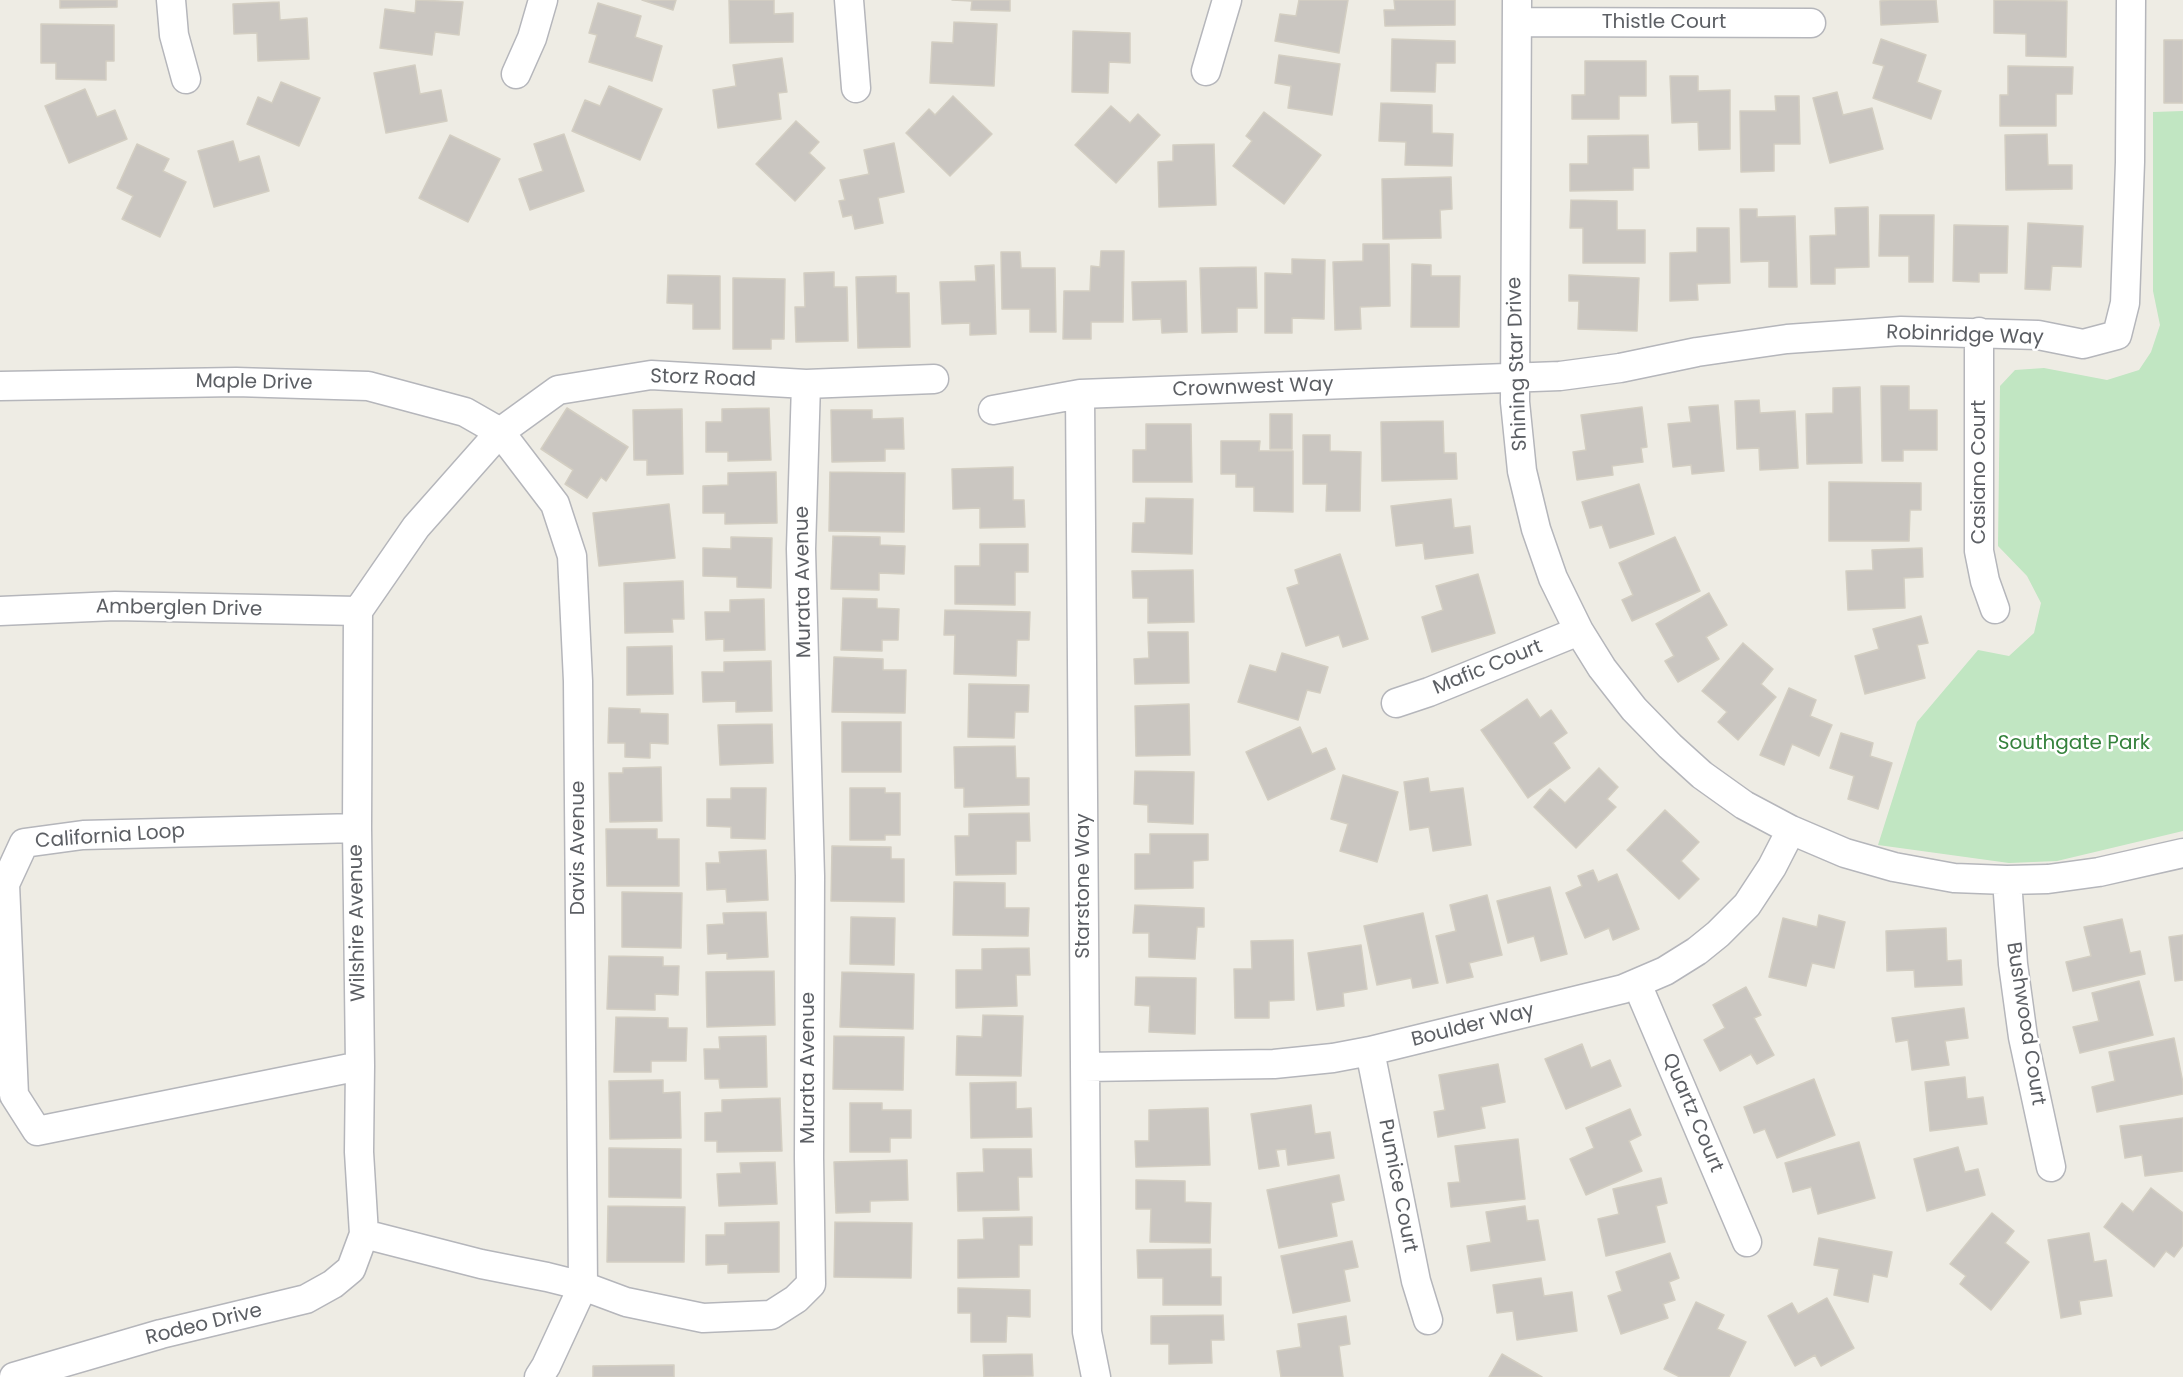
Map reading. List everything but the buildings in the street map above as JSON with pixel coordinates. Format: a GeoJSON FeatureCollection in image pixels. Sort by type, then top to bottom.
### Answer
{"type":"FeatureCollection","features":[{"type":"Feature","properties":{"kind":"street"},"geometry":{"type":"LineString","coordinates":[[171,0],[174,35],[186,79]]}},
{"type":"Feature","properties":{"kind":"street"},"geometry":{"type":"LineString","coordinates":[[516,74],[532,38],[543,0]]}},
{"type":"Feature","properties":{"kind":"street"},"geometry":{"type":"LineString","coordinates":[[849,0],[856,88]]}},
{"type":"Feature","properties":{"kind":"street"},"geometry":{"type":"LineString","coordinates":[[1206,71],[1227,0]]}},
{"type":"Feature","properties":{"kind":"street","name":"Robinridge Way"},"geometry":{"type":"LineString","coordinates":[[1515,377],[1560,376],[1600,371],[1697,352],[1787,339],[1901,331],[2038,335],[2083,344],[2117,335],[2125,303],[2130,162],[2131,0]]}},
{"type":"Feature","properties":{"kind":"street","name":"Thistle Court"},"geometry":{"type":"LineString","coordinates":[[1517,11],[1811,23]]}},
{"type":"Feature","properties":{"kind":"street","name":"Shining Star Drive"},"geometry":{"type":"LineString","coordinates":[[1517,11],[1515,402],[1522,471],[1536,530],[1553,578],[1579,631],[1602,668],[1634,709],[1670,747],[1702,775],[1744,805],[1791,830],[1845,853],[1894,867],[1954,878],[2048,879],[2099,872],[2183,852]]}},
{"type":"Feature","properties":{"kind":"street","name":"Casiano Court"},"geometry":{"type":"LineString","coordinates":[[1980,332],[1979,551],[1985,581],[1995,609]]}},
{"type":"Feature","properties":{"kind":"street","name":"Storz Road"},"geometry":{"type":"LineString","coordinates":[[358,611],[416,527],[500,432],[558,390],[651,375],[806,384],[934,380]]}},
{"type":"Feature","properties":{"kind":"street","name":"Crownwest Way"},"geometry":{"type":"LineString","coordinates":[[993,410],[1080,394],[1515,377]]}},
{"type":"Feature","properties":{"kind":"street","name":"Maple Drive"},"geometry":{"type":"LineString","coordinates":[[0,386],[237,382],[368,386],[465,412],[500,432]]}},
{"type":"Feature","properties":{"kind":"street","name":"Murata Avenue"},"geometry":{"type":"LineString","coordinates":[[364,1234],[481,1264],[583,1286],[626,1302],[703,1318],[771,1315],[796,1299],[811,1284],[810,876],[801,549],[806,384]]}},
{"type":"Feature","properties":{"kind":"street","name":"Starstone Way"},"geometry":{"type":"LineString","coordinates":[[1080,394],[1087,1332],[1096,1377]]}},
{"type":"Feature","properties":{"kind":"street","name":"Davis Avenue"},"geometry":{"type":"LineString","coordinates":[[500,432],[555,504],[572,556],[578,681],[583,1286]]}},
{"type":"Feature","properties":{"kind":"street","name":"Amberglen Drive"},"geometry":{"type":"LineString","coordinates":[[0,611],[115,606],[358,611]]}},
{"type":"Feature","properties":{"kind":"street","name":"Wilshire Avenue"},"geometry":{"type":"LineString","coordinates":[[358,611],[359,1152],[364,1234]]}},
{"type":"Feature","properties":{"kind":"street","name":"Mafic Court"},"geometry":{"type":"LineString","coordinates":[[1396,703],[1429,692],[1579,631]]}},
{"type":"Feature","properties":{"kind":"street","name":"California Loop"},"geometry":{"type":"LineString","coordinates":[[357,828],[83,835],[24,843],[5,884],[14,1095],[37,1131],[360,1066]]}},
{"type":"Feature","properties":{"kind":"street","name":"Boulder Way"},"geometry":{"type":"LineString","coordinates":[[1085,1067],[1274,1064],[1333,1058],[1370,1052],[1637,984],[1665,971],[1697,951],[1718,934],[1747,905],[1772,867],[1791,830]]}},
{"type":"Feature","properties":{"kind":"street","name":"Bushwood Court"},"geometry":{"type":"LineString","coordinates":[[2007,880],[2013,964],[2023,1037],[2051,1167]]}},
{"type":"Feature","properties":{"kind":"street","name":"Quartz Court"},"geometry":{"type":"LineString","coordinates":[[1637,984],[1747,1242]]}},
{"type":"Feature","properties":{"kind":"street","name":"Pumice Court"},"geometry":{"type":"LineString","coordinates":[[1370,1052],[1416,1281],[1428,1320]]}},
{"type":"Feature","properties":{"kind":"street","name":"Rodeo Drive"},"geometry":{"type":"LineString","coordinates":[[14,1377],[161,1334],[306,1299],[333,1284],[351,1269],[364,1234]]}},
{"type":"Feature","properties":{"kind":"street"},"geometry":{"type":"LineString","coordinates":[[539,1377],[583,1286]]}},
{"type":"Feature","properties":{"kind":"green space","name":"Southgate Park"},"geometry":{"type":"Polygon","coordinates":[[[2183,111],[2183,831],[2057,861],[2009,863],[1878,845],[1917,722],[1978,650],[2009,656],[2034,633],[2041,603],[2027,576],[1998,546],[2000,386],[2015,370],[2044,368],[2107,380],[2139,370],[2151,352],[2160,325],[2153,291],[2153,112],[2183,111]]]}}]}
